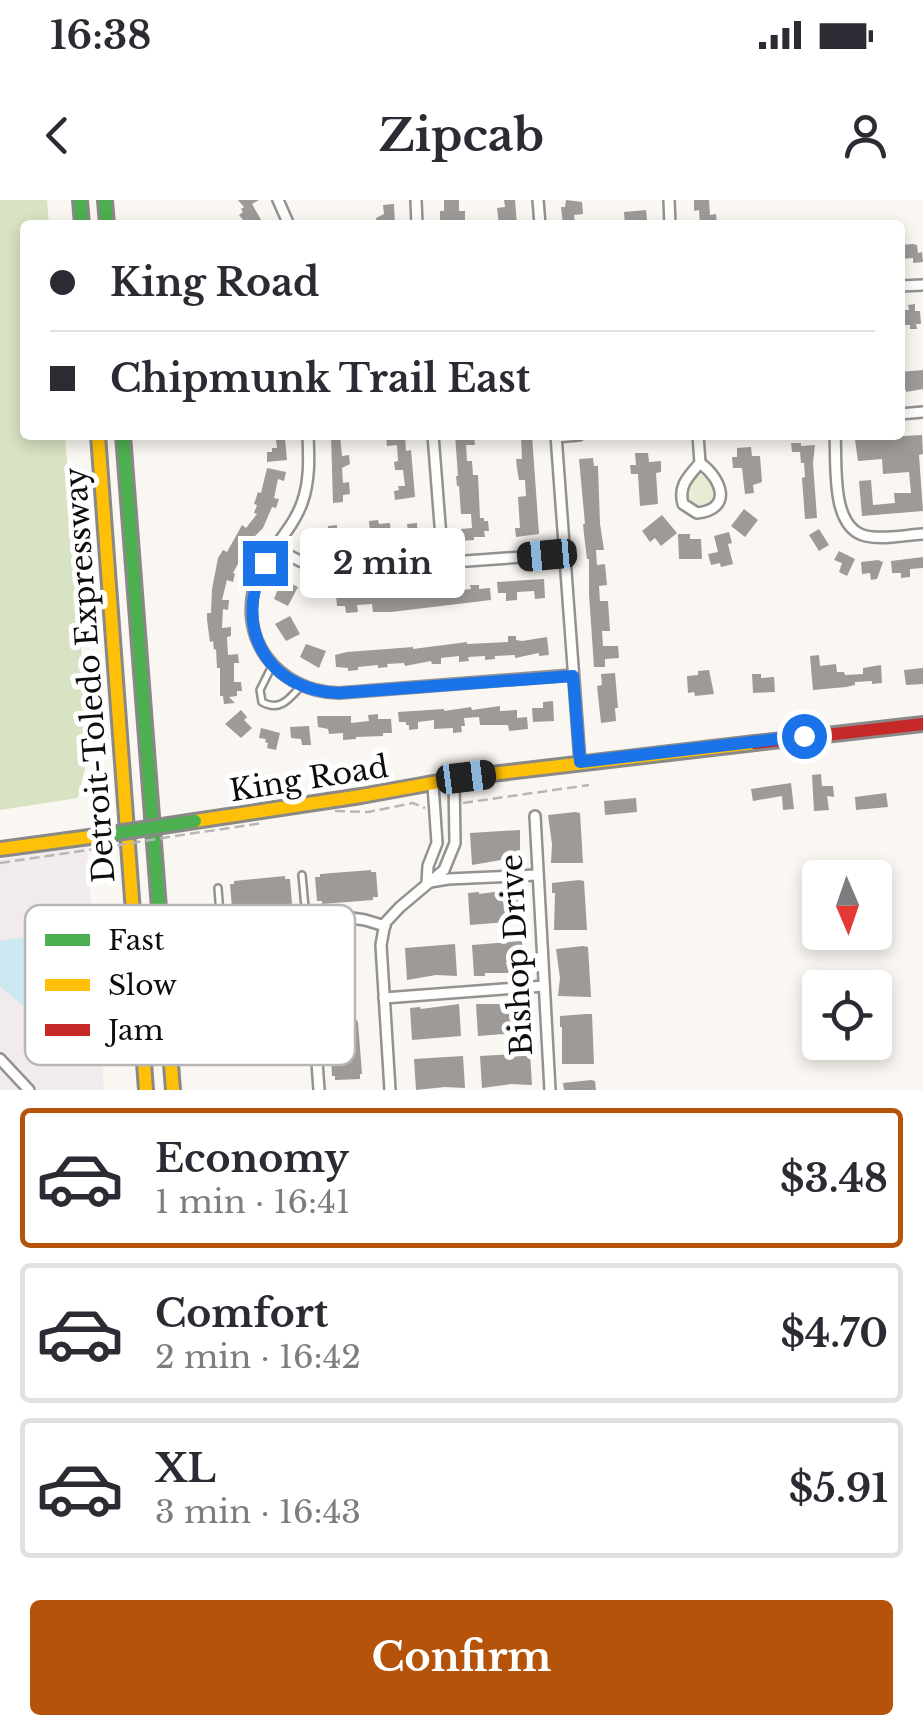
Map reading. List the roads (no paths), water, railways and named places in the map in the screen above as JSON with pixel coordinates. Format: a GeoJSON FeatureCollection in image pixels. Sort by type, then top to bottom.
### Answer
{"type":"FeatureCollection","features":[{"type":"Feature","properties":{"kind":"main road","name":"Detroit-Toledo Expressway"},"geometry":{"type":"LineString","coordinates":[[98,440],[132,905]]}},
{"type":"Feature","properties":{"kind":"main road","name":"Detroit-Toledo Expressway"},"geometry":{"type":"LineString","coordinates":[[123,440],[158,905]]}},
{"type":"Feature","properties":{"kind":"main road","name":"King Road"},"geometry":{"type":"LineString","coordinates":[[0,849],[99,842],[195,821],[580,762],[923,724]]}},
{"type":"Feature","properties":{"kind":"main road","name":"Detroit-Toledo Expressway"},"geometry":{"type":"LineString","coordinates":[[144,1065],[146,1090]]}},
{"type":"Feature","properties":{"kind":"main road","name":"Detroit-Toledo Expressway"},"geometry":{"type":"LineString","coordinates":[[171,1065],[173,1090]]}},
{"type":"Feature","properties":{"kind":"street"},"geometry":{"type":"LineString","coordinates":[[308,440],[304,496],[291,526],[258,576],[252,606],[254,631],[270,661],[286,677],[320,692],[339,693],[573,676]]}},
{"type":"Feature","properties":{"kind":"street"},"geometry":{"type":"LineString","coordinates":[[434,440],[443,563]]}},
{"type":"Feature","properties":{"kind":"street"},"geometry":{"type":"LineString","coordinates":[[556,440],[580,762]]}},
{"type":"Feature","properties":{"kind":"street"},"geometry":{"type":"LineString","coordinates":[[698,440],[700,463],[682,486],[681,495],[683,504],[697,513],[711,510],[721,496],[716,478],[700,463]]}},
{"type":"Feature","properties":{"kind":"street"},"geometry":{"type":"LineString","coordinates":[[835,440],[839,504],[849,527],[874,537],[923,534]]}},
{"type":"Feature","properties":{"kind":"street"},"geometry":{"type":"LineString","coordinates":[[275,547],[303,564],[329,570],[564,554]]}},
{"type":"Feature","properties":{"kind":"street"},"geometry":{"type":"LineString","coordinates":[[390,1090],[380,945],[385,926],[400,907],[444,870],[455,843],[454,780]]}},
{"type":"Feature","properties":{"kind":"street"},"geometry":{"type":"LineString","coordinates":[[427,883],[428,866],[437,842],[433,784]]}},
{"type":"Feature","properties":{"kind":"street","name":"Bishop Drive"},"geometry":{"type":"LineString","coordinates":[[535,816],[550,1090]]}},
{"type":"Feature","properties":{"kind":"street"},"geometry":{"type":"LineString","coordinates":[[427,883],[537,874]]}},
{"type":"Feature","properties":{"kind":"street"},"geometry":{"type":"LineString","coordinates":[[355,919],[385,926]]}},
{"type":"Feature","properties":{"kind":"street"},"geometry":{"type":"LineString","coordinates":[[384,998],[544,986]]}},
{"type":"Feature","properties":{"kind":"street"},"geometry":{"type":"LineString","coordinates":[[0,1059],[29,1090]]}},
{"type":"Feature","properties":{"kind":"street"},"geometry":{"type":"LineString","coordinates":[[317,1065],[319,1090]]}},
{"type":"Feature","properties":{"kind":"lane"},"geometry":{"type":"LineString","coordinates":[[270,661],[260,690],[262,702],[271,706],[284,704],[301,686]]}},
{"type":"Feature","properties":{"kind":"lane"},"geometry":{"type":"LineString","coordinates":[[302,874],[305,905]]}},
{"type":"Feature","properties":{"kind":"lane"},"geometry":{"type":"LineString","coordinates":[[218,888],[219,905]]}},
{"type":"Feature","properties":{"kind":"water"},"geometry":{"type":"Polygon","coordinates":[[[25,937],[25,1007],[0,987],[0,941],[25,937]]]}}]}
